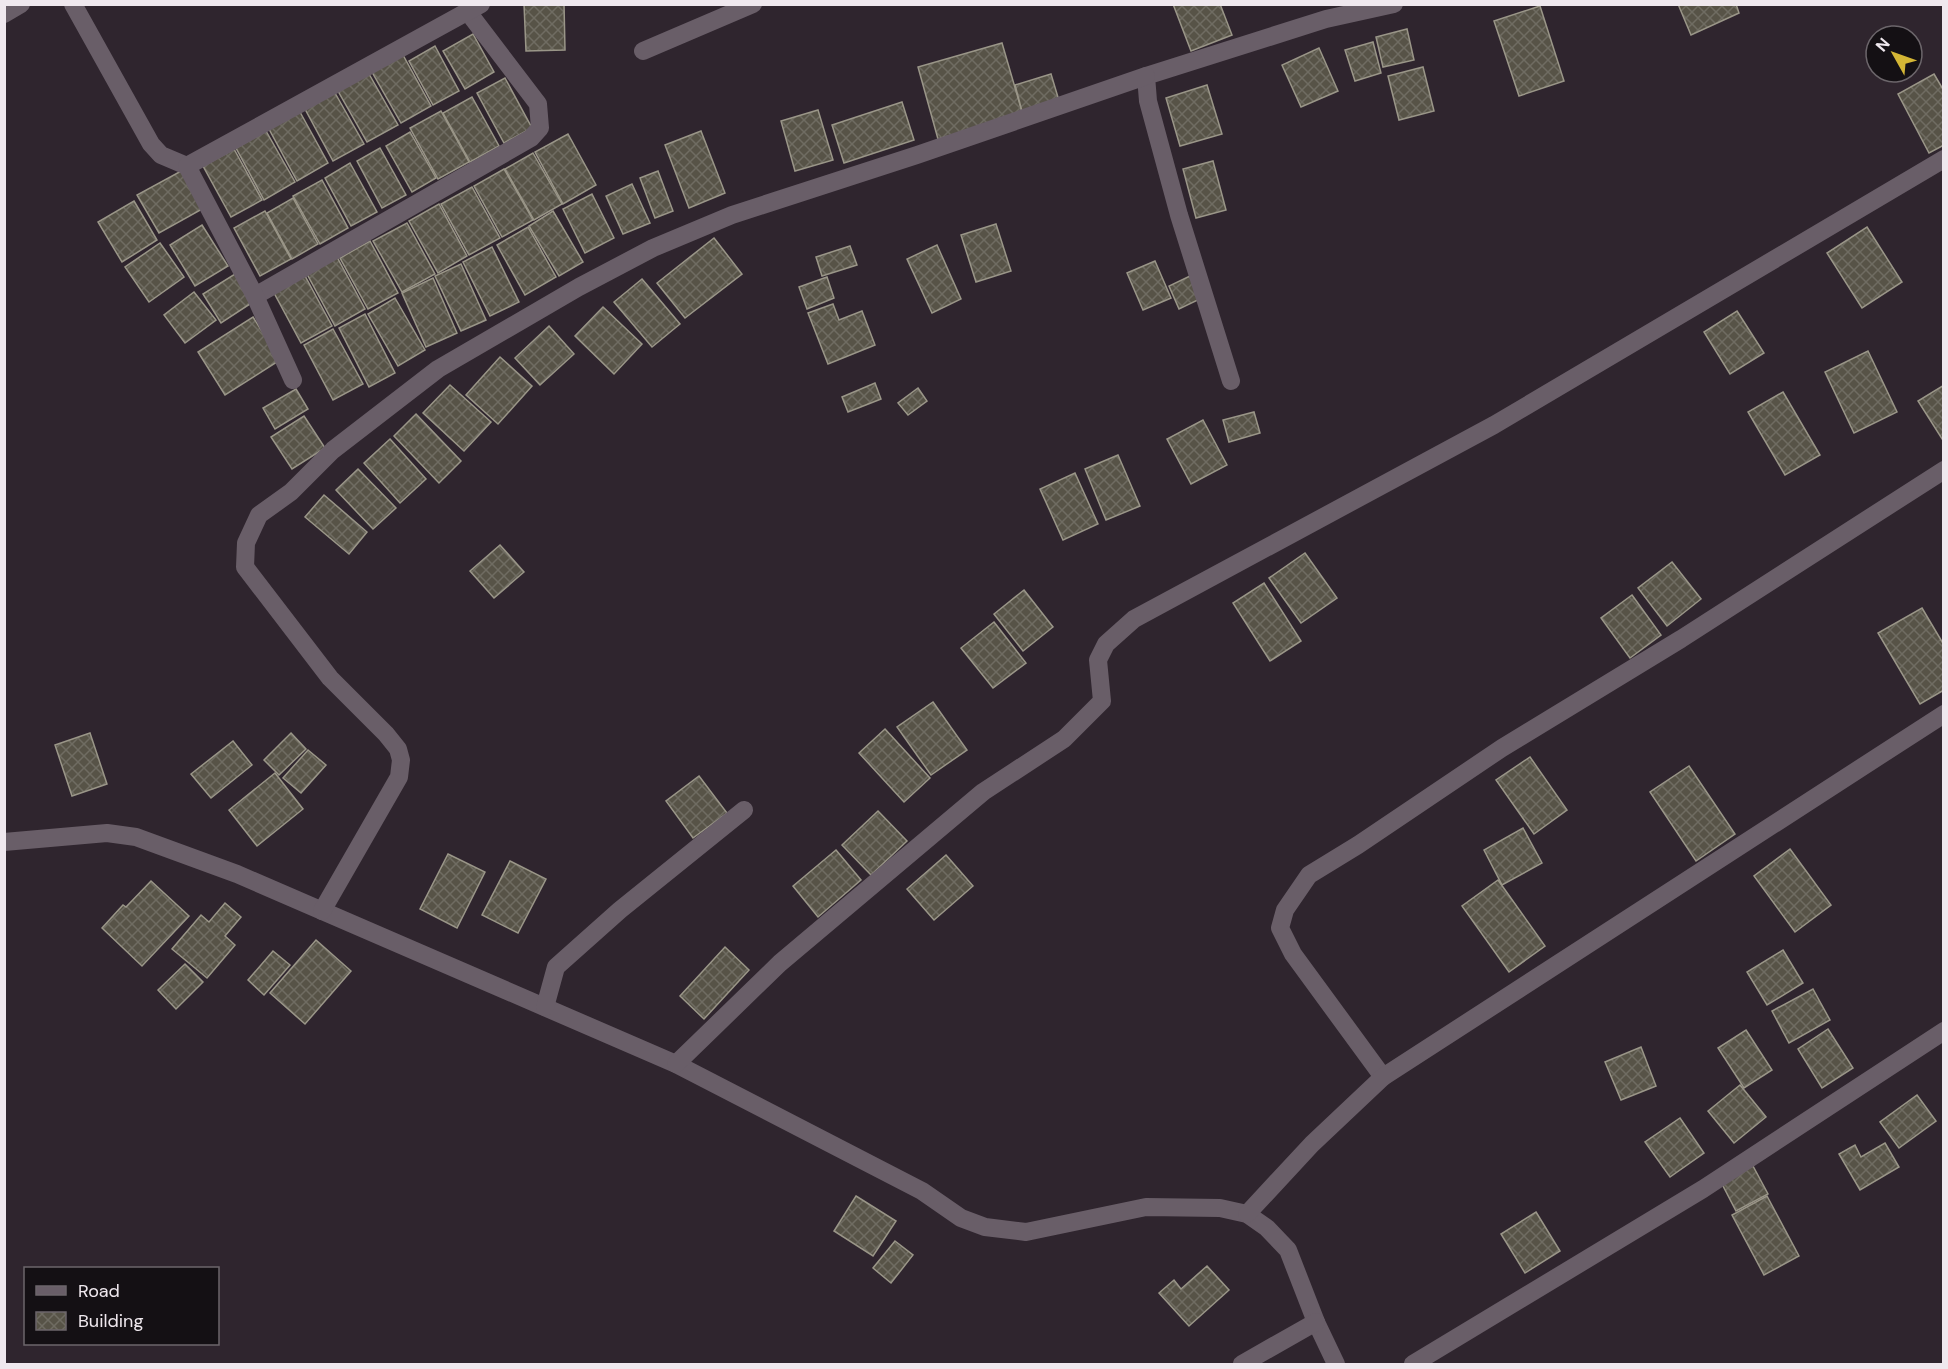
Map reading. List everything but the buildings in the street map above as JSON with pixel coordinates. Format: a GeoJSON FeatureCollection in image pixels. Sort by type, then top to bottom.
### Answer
{"type":"FeatureCollection","features":[{"type":"Feature","properties":{"kind":"street"},"geometry":{"type":"LineString","coordinates":[[4,14],[21,4]]}},
{"type":"Feature","properties":{"kind":"street"},"geometry":{"type":"LineString","coordinates":[[73,4],[151,144],[161,155],[187,166],[255,296],[294,381]]}},
{"type":"Feature","properties":{"kind":"street"},"geometry":{"type":"LineString","coordinates":[[643,51],[753,4]]}},
{"type":"Feature","properties":{"kind":"street"},"geometry":{"type":"LineString","coordinates":[[322,911],[399,777],[401,760],[398,749],[386,734],[330,678],[245,567],[246,543],[259,515],[291,492],[333,450],[438,369],[579,286],[653,248],[732,215],[917,155],[1146,76],[1326,19],[1394,4]]}},
{"type":"Feature","properties":{"kind":"street"},"geometry":{"type":"LineString","coordinates":[[187,166],[474,8],[538,104],[540,128],[531,138],[255,296]]}},
{"type":"Feature","properties":{"kind":"street"},"geometry":{"type":"LineString","coordinates":[[1146,76],[1148,100],[1179,215],[1232,381]]}},
{"type":"Feature","properties":{"kind":"street"},"geometry":{"type":"LineString","coordinates":[[676,1064],[780,963],[965,807],[983,792],[1064,739],[1102,701],[1098,660],[1106,644],[1134,619],[1494,425],[1944,159]]}},
{"type":"Feature","properties":{"kind":"street"},"geometry":{"type":"LineString","coordinates":[[1383,1077],[1293,954],[1280,928],[1285,910],[1309,875],[1502,748],[1681,639],[1944,470]]}},
{"type":"Feature","properties":{"kind":"street"},"geometry":{"type":"LineString","coordinates":[[1246,1214],[1312,1144],[1383,1077],[1944,714]]}},
{"type":"Feature","properties":{"kind":"street"},"geometry":{"type":"LineString","coordinates":[[545,1007],[556,968],[620,910],[744,810]]}},
{"type":"Feature","properties":{"kind":"street"},"geometry":{"type":"LineString","coordinates":[[4,842],[107,832],[136,837],[237,874],[676,1064],[922,1191],[961,1218],[985,1227],[1026,1232],[1146,1207],[1220,1208],[1246,1214],[1267,1228],[1288,1250],[1316,1322],[1336,1365]]}},
{"type":"Feature","properties":{"kind":"street"},"geometry":{"type":"LineString","coordinates":[[1413,1365],[1703,1188],[1944,1031]]}},
{"type":"Feature","properties":{"kind":"street"},"geometry":{"type":"LineString","coordinates":[[1242,1365],[1316,1322]]}}]}
